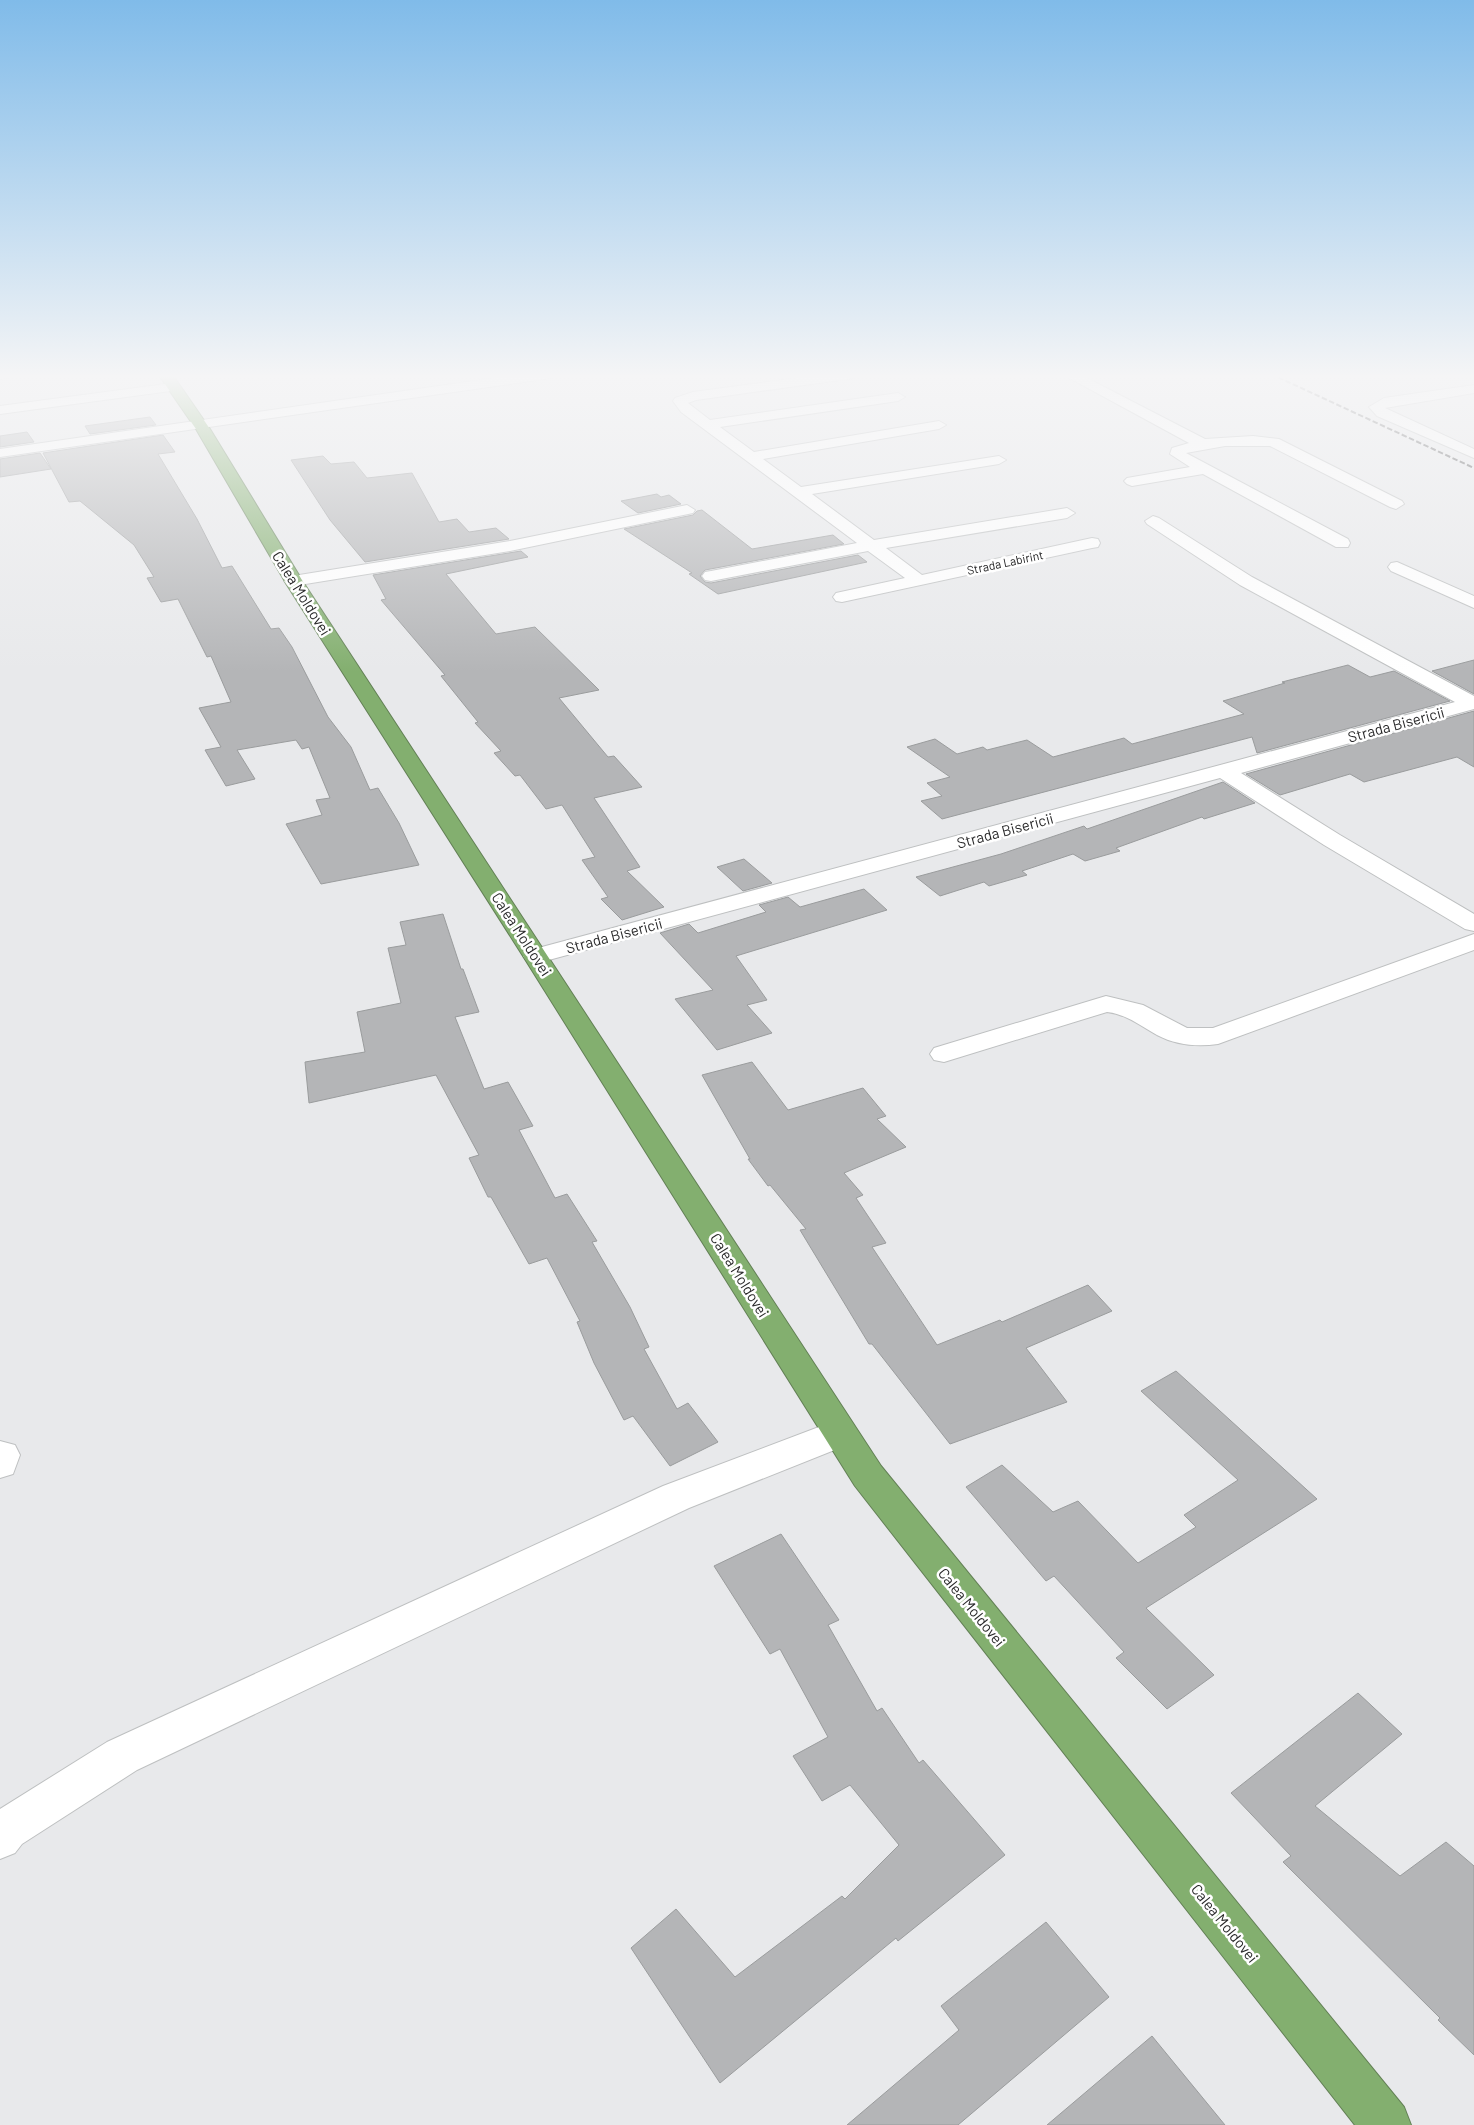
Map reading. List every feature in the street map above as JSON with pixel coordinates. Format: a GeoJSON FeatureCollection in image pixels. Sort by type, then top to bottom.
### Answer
{"type":"FeatureCollection","features":[{"type":"Feature","properties":{"kind":"highway","name":"Calea Moldovei"},"geometry":{"type":"LineString","coordinates":[[228,473],[293,580],[868,1476],[1386,2125]]}},
{"type":"Feature","properties":{"kind":"street"},"geometry":{"type":"LineString","coordinates":[[771,473],[918,580]]}},
{"type":"Feature","properties":{"kind":"street"},"geometry":{"type":"LineString","coordinates":[[796,492],[915,473]]}},
{"type":"Feature","properties":{"kind":"street"},"geometry":{"type":"LineString","coordinates":[[1132,481],[1180,473]]}},
{"type":"Feature","properties":{"kind":"street"},"geometry":{"type":"LineString","coordinates":[[1213,473],[1342,543]]}},
{"type":"Feature","properties":{"kind":"street"},"geometry":{"type":"LineString","coordinates":[[1335,473],[1396,504]]}},
{"type":"Feature","properties":{"kind":"street"},"geometry":{"type":"LineString","coordinates":[[293,580],[510,546],[687,510]]}},
{"type":"Feature","properties":{"kind":"street"},"geometry":{"type":"LineString","coordinates":[[711,576],[856,548],[872,547],[1067,513]]}},
{"type":"Feature","properties":{"kind":"street"},"geometry":{"type":"LineString","coordinates":[[1152,521],[1246,581],[1473,703]]}},
{"type":"Feature","properties":{"kind":"street","name":"Strada Labirint"},"geometry":{"type":"LineString","coordinates":[[842,597],[1092,543]]}},
{"type":"Feature","properties":{"kind":"street"},"geometry":{"type":"LineString","coordinates":[[1397,567],[1474,603]]}},
{"type":"Feature","properties":{"kind":"street","name":"Strada Bisericii"},"geometry":{"type":"LineString","coordinates":[[536,956],[1225,772],[1473,703]]}},
{"type":"Feature","properties":{"kind":"street"},"geometry":{"type":"LineString","coordinates":[[1225,772],[1332,840],[1474,924]]}},
{"type":"Feature","properties":{"kind":"street"},"geometry":{"type":"LineString","coordinates":[[944,1054],[1106,1004],[1119,1004],[1131,1008],[1175,1033],[1195,1038],[1218,1036],[1474,941]]}},
{"type":"Feature","properties":{"kind":"street"},"geometry":{"type":"LineString","coordinates":[[2,1829],[131,1752],[676,1497],[840,1433]]}},
{"type":"Feature","properties":{"kind":"building"},"geometry":{"type":"Polygon","coordinates":[[[0,473],[24,473],[0,477],[0,473]]]}},
{"type":"Feature","properties":{"kind":"building"},"geometry":{"type":"Polygon","coordinates":[[[54,473],[170,473],[197,519],[222,568],[232,566],[271,629],[279,628],[292,647],[328,717],[351,747],[370,790],[378,788],[399,823],[419,865],[321,884],[286,824],[322,815],[316,800],[330,798],[309,747],[302,749],[296,740],[237,750],[255,779],[226,786],[205,750],[221,747],[199,708],[231,702],[211,656],[207,657],[178,599],[161,602],[147,578],[154,577],[134,545],[80,501],[69,502],[54,473]]]}},
{"type":"Feature","properties":{"kind":"building"},"geometry":{"type":"Polygon","coordinates":[[[300,473],[363,473],[367,478],[412,473],[439,522],[457,519],[469,532],[496,528],[509,539],[365,562],[330,520],[300,473]]]}},
{"type":"Feature","properties":{"kind":"building"},"geometry":{"type":"Polygon","coordinates":[[[657,494],[661,497],[669,495],[681,504],[638,513],[621,501],[657,494]]]}},
{"type":"Feature","properties":{"kind":"building"},"geometry":{"type":"Polygon","coordinates":[[[702,510],[752,549],[833,535],[844,544],[705,570],[700,576],[705,582],[711,583],[858,555],[867,562],[718,594],[689,574],[692,573],[624,529],[693,515],[697,511],[702,510]]]}},
{"type":"Feature","properties":{"kind":"building"},"geometry":{"type":"Polygon","coordinates":[[[521,551],[528,557],[446,574],[496,634],[535,627],[599,690],[559,698],[608,757],[614,756],[642,787],[594,798],[640,867],[627,871],[664,907],[622,920],[601,899],[608,897],[582,860],[595,857],[562,805],[546,809],[520,775],[515,776],[494,753],[501,751],[475,723],[478,722],[441,676],[445,675],[381,600],[386,599],[373,575],[521,551]]]}},
{"type":"Feature","properties":{"kind":"building"},"geometry":{"type":"Polygon","coordinates":[[[1474,660],[1474,694],[1432,671],[1474,660]]]}},
{"type":"Feature","properties":{"kind":"building"},"geometry":{"type":"Polygon","coordinates":[[[1348,665],[1370,677],[1394,671],[1450,701],[1257,753],[1252,737],[942,819],[921,801],[942,796],[927,783],[950,777],[907,747],[935,739],[957,754],[983,747],[987,750],[1027,740],[1053,757],[1124,738],[1132,744],[1244,714],[1223,701],[1285,683],[1282,682],[1348,665]]]}},
{"type":"Feature","properties":{"kind":"building"},"geometry":{"type":"Polygon","coordinates":[[[1474,711],[1474,767],[1457,757],[1364,782],[1350,774],[1280,795],[1246,774],[1474,711]]]}},
{"type":"Feature","properties":{"kind":"building"},"geometry":{"type":"Polygon","coordinates":[[[1223,782],[1255,803],[1204,819],[1202,817],[1116,848],[1120,851],[1085,861],[1073,854],[1022,871],[1027,875],[989,886],[984,882],[940,896],[916,877],[1001,854],[1084,826],[1087,829],[1223,782]]]}},
{"type":"Feature","properties":{"kind":"building"},"geometry":{"type":"Polygon","coordinates":[[[744,859],[772,883],[743,891],[717,867],[744,859]]]}},
{"type":"Feature","properties":{"kind":"building"},"geometry":{"type":"Polygon","coordinates":[[[864,889],[887,910],[736,956],[767,1000],[747,1005],[772,1033],[717,1050],[675,999],[713,990],[660,933],[689,924],[698,933],[766,912],[759,905],[788,897],[800,907],[864,889]]]}},
{"type":"Feature","properties":{"kind":"building"},"geometry":{"type":"Polygon","coordinates":[[[443,914],[461,969],[463,969],[479,1012],[455,1017],[484,1089],[508,1082],[533,1126],[519,1130],[555,1198],[567,1194],[597,1241],[592,1242],[630,1307],[649,1347],[644,1349],[677,1409],[688,1403],[718,1442],[670,1466],[633,1416],[624,1420],[594,1363],[577,1322],[580,1321],[547,1258],[529,1264],[491,1197],[488,1197],[469,1158],[479,1155],[436,1075],[309,1103],[305,1062],[365,1052],[357,1012],[401,1003],[388,948],[406,945],[400,922],[443,914]]]}},
{"type":"Feature","properties":{"kind":"building"},"geometry":{"type":"Polygon","coordinates":[[[752,1062],[788,1110],[863,1088],[886,1116],[877,1119],[906,1147],[844,1173],[863,1195],[856,1198],[886,1243],[872,1247],[937,1345],[1000,1320],[1002,1322],[1088,1285],[1112,1311],[1026,1348],[1067,1402],[950,1444],[872,1344],[869,1344],[800,1230],[806,1229],[770,1185],[768,1186],[748,1159],[750,1159],[702,1075],[752,1062]]]}},
{"type":"Feature","properties":{"kind":"building"},"geometry":{"type":"Polygon","coordinates":[[[1176,1371],[1317,1499],[1146,1608],[1214,1675],[1167,1709],[1116,1658],[1124,1652],[1054,1576],[1046,1581],[966,1487],[1002,1465],[1053,1512],[1078,1501],[1138,1563],[1196,1527],[1184,1515],[1238,1480],[1141,1391],[1176,1371]]]}},
{"type":"Feature","properties":{"kind":"building"},"geometry":{"type":"Polygon","coordinates":[[[781,1534],[839,1620],[828,1625],[877,1711],[882,1708],[919,1763],[923,1760],[1005,1855],[898,1941],[896,1938],[720,2083],[631,1948],[676,1909],[735,1977],[842,1896],[845,1899],[899,1845],[850,1785],[822,1801],[793,1756],[828,1737],[780,1649],[770,1654],[714,1566],[781,1534]]]}},
{"type":"Feature","properties":{"kind":"building"},"geometry":{"type":"Polygon","coordinates":[[[1358,1693],[1402,1734],[1315,1806],[1400,1876],[1446,1842],[1474,1866],[1474,2055],[1438,2020],[1440,2018],[1283,1862],[1291,1856],[1231,1793],[1358,1693]]]}},
{"type":"Feature","properties":{"kind":"building"},"geometry":{"type":"Polygon","coordinates":[[[1046,1922],[1109,1997],[958,2125],[847,2125],[959,2030],[941,2006],[1046,1922]]]}},
{"type":"Feature","properties":{"kind":"building"},"geometry":{"type":"Polygon","coordinates":[[[1152,2036],[1225,2125],[1047,2125],[1152,2036]]]}}]}
